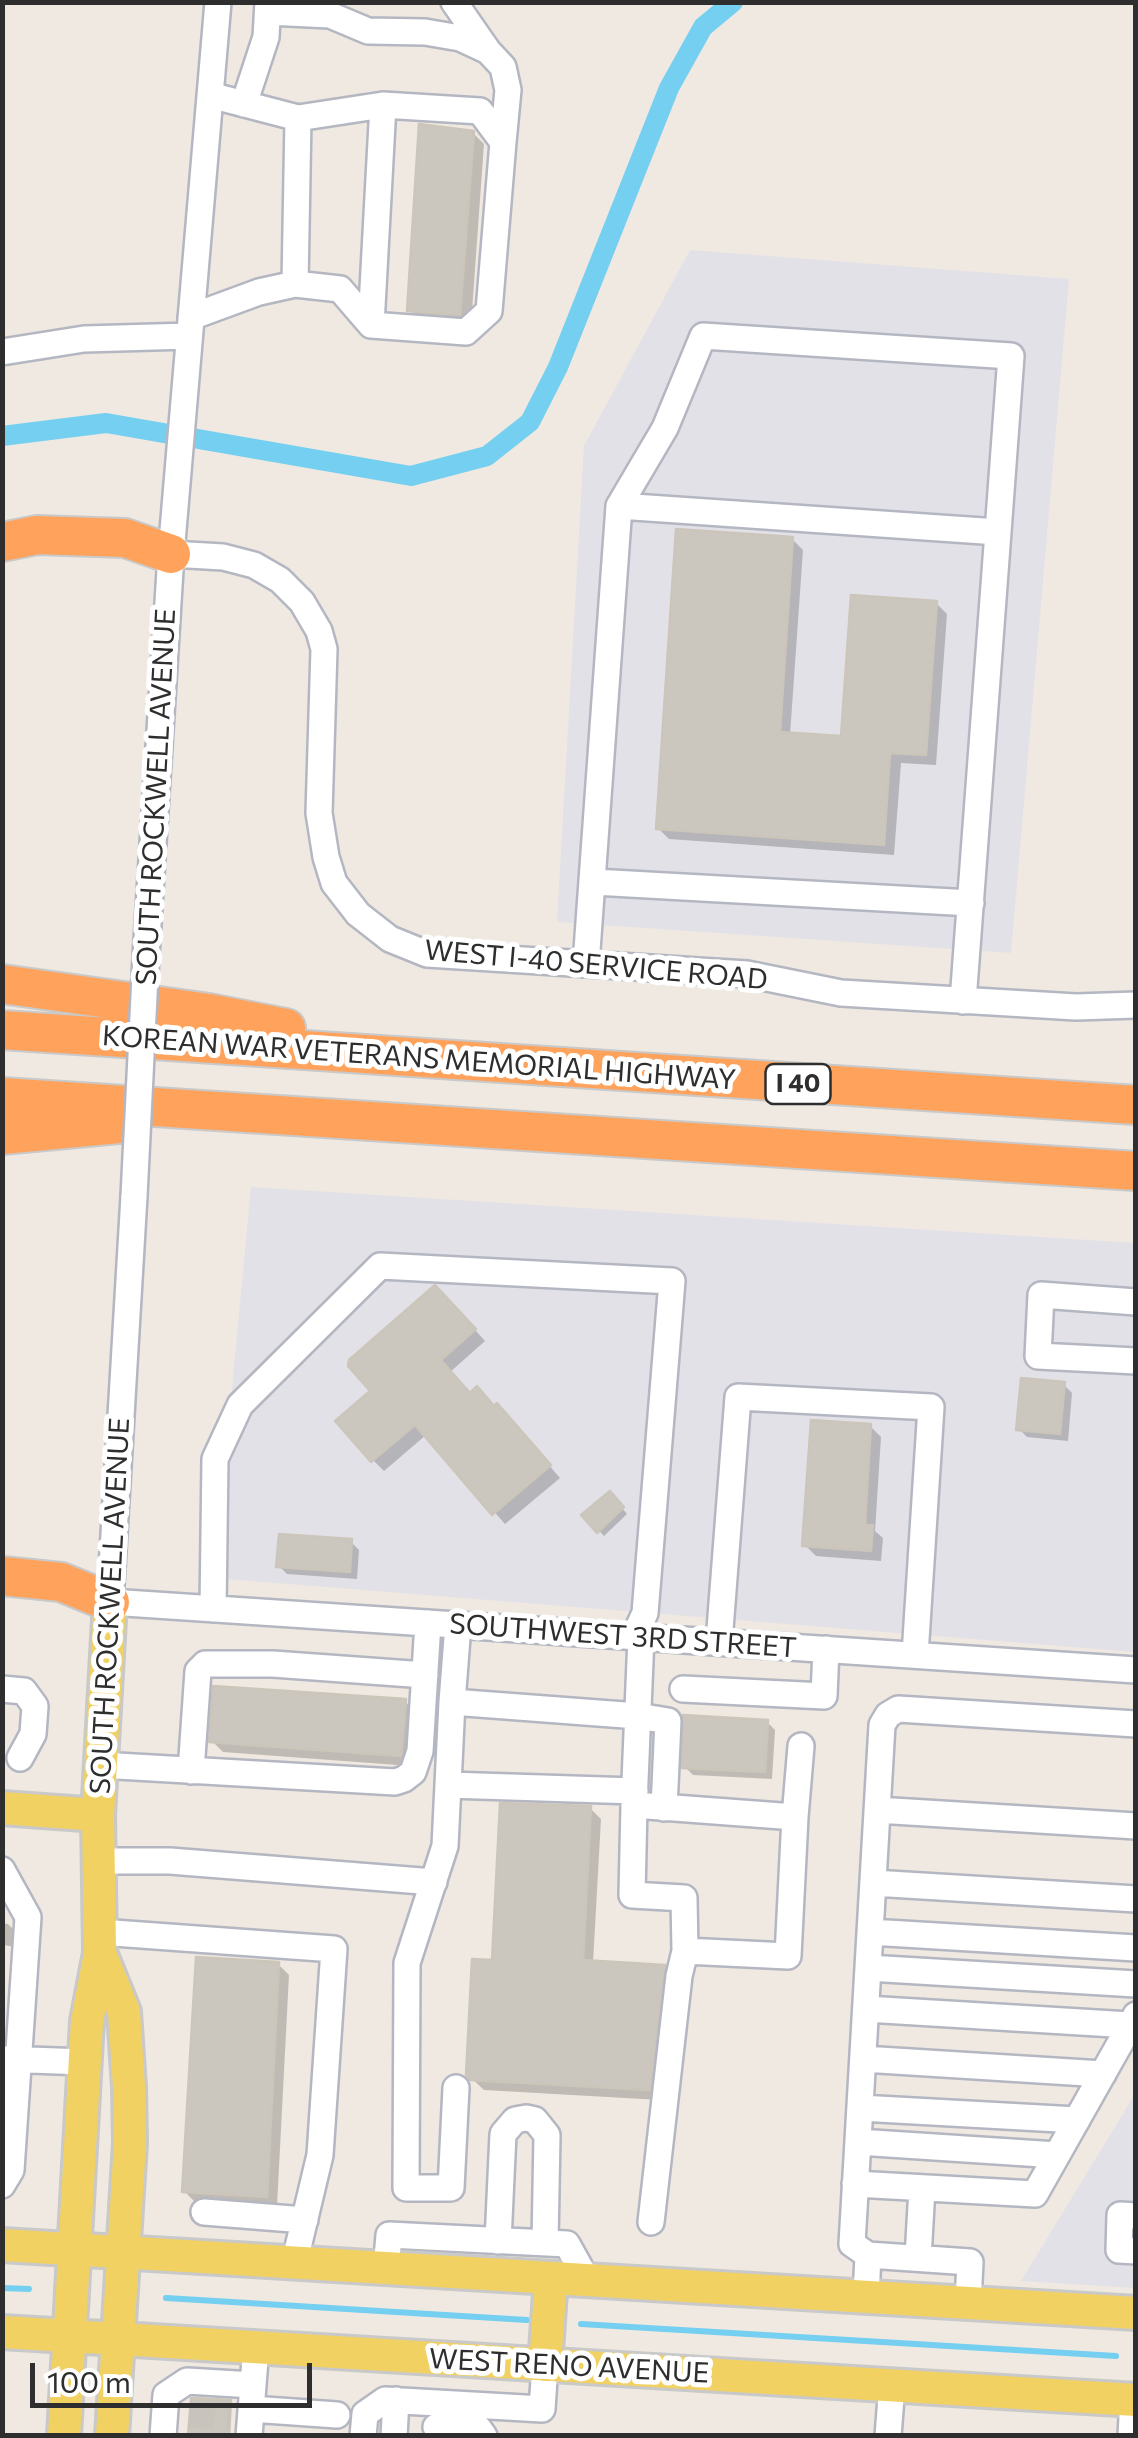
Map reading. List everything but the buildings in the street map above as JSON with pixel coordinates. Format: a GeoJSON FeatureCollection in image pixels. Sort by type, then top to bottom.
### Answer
{"type":"FeatureCollection","features":[{"type":"Feature","properties":{"kind":"highway"},"geometry":{"type":"LineString","coordinates":[[2,542],[37,536],[125,538],[170,554]]}},
{"type":"Feature","properties":{"kind":"highway"},"geometry":{"type":"LineString","coordinates":[[2,566],[38,557],[125,560],[170,554]]}},
{"type":"Feature","properties":{"kind":"highway"},"geometry":{"type":"LineString","coordinates":[[2,984],[209,1013],[460,1062]]}},
{"type":"Feature","properties":{"kind":"highway","name":"KOREAN WAR VETERANS MEMORIAL HIGHWAY"},"geometry":{"type":"LineString","coordinates":[[2,1030],[1136,1105]]}},
{"type":"Feature","properties":{"kind":"highway"},"geometry":{"type":"LineString","coordinates":[[2,1097],[1136,1171]]}},
{"type":"Feature","properties":{"kind":"highway"},"geometry":{"type":"LineString","coordinates":[[2,1135],[241,1113]]}},
{"type":"Feature","properties":{"kind":"highway"},"geometry":{"type":"LineString","coordinates":[[2,1576],[60,1582],[110,1602]]}},
{"type":"Feature","properties":{"kind":"highway"},"geometry":{"type":"LineString","coordinates":[[2,1602],[54,1606],[110,1602]]}},
{"type":"Feature","properties":{"kind":"main road","name":"SOUTH ROCKWELL AVENUE"},"geometry":{"type":"LineString","coordinates":[[100,1943],[98,1815],[110,1602]]}},
{"type":"Feature","properties":{"kind":"main road"},"geometry":{"type":"LineString","coordinates":[[2,1808],[98,1815]]}},
{"type":"Feature","properties":{"kind":"main road"},"geometry":{"type":"LineString","coordinates":[[64,2436],[84,2062],[100,1943]]}},
{"type":"Feature","properties":{"kind":"main road"},"geometry":{"type":"LineString","coordinates":[[100,1943],[124,2012],[128,2038],[130,2143],[112,2436]]}},
{"type":"Feature","properties":{"kind":"main road"},"geometry":{"type":"LineString","coordinates":[[2,2245],[1136,2313]]}},
{"type":"Feature","properties":{"kind":"main road"},"geometry":{"type":"LineString","coordinates":[[545,2365],[551,2278]]}},
{"type":"Feature","properties":{"kind":"main road","name":"WEST RENO AVENUE"},"geometry":{"type":"LineString","coordinates":[[2,2332],[1136,2400]]}},
{"type":"Feature","properties":{"kind":"street","name":"SOUTH ROCKWELL AVENUE"},"geometry":{"type":"LineString","coordinates":[[110,1602],[170,554],[218,2]]}},
{"type":"Feature","properties":{"kind":"street"},"geometry":{"type":"LineString","coordinates":[[2,352],[190,326],[258,292],[295,284],[340,290],[372,325],[466,332],[489,311],[508,90],[502,68],[454,2]]}},
{"type":"Feature","properties":{"kind":"street"},"geometry":{"type":"LineString","coordinates":[[244,104],[266,38],[268,7],[330,15],[368,31],[425,32],[460,38],[488,50]]}},
{"type":"Feature","properties":{"kind":"street"},"geometry":{"type":"LineString","coordinates":[[210,95],[298,118],[383,104],[480,111],[503,142]]}},
{"type":"Feature","properties":{"kind":"street"},"geometry":{"type":"LineString","coordinates":[[372,325],[383,104]]}},
{"type":"Feature","properties":{"kind":"street"},"geometry":{"type":"LineString","coordinates":[[295,284],[298,118]]}},
{"type":"Feature","properties":{"kind":"street"},"geometry":{"type":"LineString","coordinates":[[586,964],[619,506],[665,428],[703,336],[1011,356],[963,1000]]}},
{"type":"Feature","properties":{"kind":"street"},"geometry":{"type":"LineString","coordinates":[[619,506],[998,532]]}},
{"type":"Feature","properties":{"kind":"street","name":"WEST I-40 SERVICE ROAD"},"geometry":{"type":"LineString","coordinates":[[170,554],[223,557],[254,565],[280,580],[302,602],[319,631],[324,649],[319,813],[326,857],[334,883],[358,914],[390,939],[427,954],[732,973],[841,993],[1076,1007],[1136,1006]]}},
{"type":"Feature","properties":{"kind":"street"},"geometry":{"type":"LineString","coordinates":[[594,882],[971,903]]}},
{"type":"Feature","properties":{"kind":"street"},"geometry":{"type":"LineString","coordinates":[[213,1609],[215,1460],[240,1405],[380,1266],[672,1281],[649,1580],[637,1637],[632,1894],[684,1898],[684,1952],[650,2222]]}},
{"type":"Feature","properties":{"kind":"street"},"geometry":{"type":"LineString","coordinates":[[1136,1302],[1041,1296],[1038,1356],[1136,1361]]}},
{"type":"Feature","properties":{"kind":"street"},"geometry":{"type":"LineString","coordinates":[[719,1642],[738,1396],[931,1408],[915,1656]]}},
{"type":"Feature","properties":{"kind":"street","name":"SOUTHWEST 3RD STREET"},"geometry":{"type":"LineString","coordinates":[[110,1602],[1136,1670]]}},
{"type":"Feature","properties":{"kind":"street"},"geometry":{"type":"LineString","coordinates":[[100,1766],[395,1782],[404,1779],[413,1772],[420,1751],[428,1623]]}},
{"type":"Feature","properties":{"kind":"street"},"geometry":{"type":"LineString","coordinates":[[456,2088],[451,2188],[406,2188],[407,1963],[446,1846],[458,1625]]}},
{"type":"Feature","properties":{"kind":"street"},"geometry":{"type":"LineString","coordinates":[[684,1688],[824,1696],[826,1650]]}},
{"type":"Feature","properties":{"kind":"street"},"geometry":{"type":"LineString","coordinates":[[191,1770],[198,1671],[204,1664],[273,1664],[425,1675]]}},
{"type":"Feature","properties":{"kind":"street"},"geometry":{"type":"LineString","coordinates":[[2,1689],[24,1691],[35,1706],[33,1734],[20,1758]]}},
{"type":"Feature","properties":{"kind":"street"},"geometry":{"type":"LineString","coordinates":[[452,1702],[668,1721],[664,1808]]}},
{"type":"Feature","properties":{"kind":"street"},"geometry":{"type":"LineString","coordinates":[[968,2303],[970,2262],[868,2256],[852,2244],[882,1725],[898,1709],[1136,1724]]}},
{"type":"Feature","properties":{"kind":"street"},"geometry":{"type":"LineString","coordinates":[[684,1952],[788,1956],[801,1746]]}},
{"type":"Feature","properties":{"kind":"street"},"geometry":{"type":"LineString","coordinates":[[448,1785],[635,1798],[664,1808],[795,1817]]}},
{"type":"Feature","properties":{"kind":"street"},"geometry":{"type":"LineString","coordinates":[[877,1810],[1136,1826]]}},
{"type":"Feature","properties":{"kind":"street"},"geometry":{"type":"LineString","coordinates":[[99,1861],[170,1861],[434,1882]]}},
{"type":"Feature","properties":{"kind":"street"},"geometry":{"type":"LineString","coordinates":[[2,1870],[28,1918],[12,2016],[11,2170],[2,2186]]}},
{"type":"Feature","properties":{"kind":"street"},"geometry":{"type":"LineString","coordinates":[[873,1883],[1136,1899]]}},
{"type":"Feature","properties":{"kind":"street"},"geometry":{"type":"LineString","coordinates":[[870,1932],[1136,1948]]}},
{"type":"Feature","properties":{"kind":"street"},"geometry":{"type":"LineString","coordinates":[[100,1943],[334,1949],[320,2155],[294,2264]]}},
{"type":"Feature","properties":{"kind":"street"},"geometry":{"type":"LineString","coordinates":[[868,1968],[1136,1984]]}},
{"type":"Feature","properties":{"kind":"street"},"geometry":{"type":"LineString","coordinates":[[855,2184],[1035,2194],[1133,2020],[866,2009]]}},
{"type":"Feature","properties":{"kind":"street"},"geometry":{"type":"LineString","coordinates":[[10,2059],[84,2062]]}},
{"type":"Feature","properties":{"kind":"street"},"geometry":{"type":"LineString","coordinates":[[862,2059],[1103,2074]]}},
{"type":"Feature","properties":{"kind":"street"},"geometry":{"type":"LineString","coordinates":[[860,2108],[1077,2120]]}},
{"type":"Feature","properties":{"kind":"street"},"geometry":{"type":"LineString","coordinates":[[498,2240],[503,2134],[515,2120],[535,2120],[547,2135],[545,2242]]}},
{"type":"Feature","properties":{"kind":"street"},"geometry":{"type":"LineString","coordinates":[[858,2142],[1057,2155]]}},
{"type":"Feature","properties":{"kind":"street"},"geometry":{"type":"LineString","coordinates":[[918,2258],[922,2188]]}},
{"type":"Feature","properties":{"kind":"street"},"geometry":{"type":"LineString","coordinates":[[204,2212],[305,2220]]}},
{"type":"Feature","properties":{"kind":"street"},"geometry":{"type":"LineString","coordinates":[[1136,2216],[1120,2214],[1119,2250],[1136,2251]]}},
{"type":"Feature","properties":{"kind":"street"},"geometry":{"type":"LineString","coordinates":[[386,2269],[389,2236],[545,2242],[566,2244],[587,2280]]}},
{"type":"Feature","properties":{"kind":"street"},"geometry":{"type":"LineString","coordinates":[[866,2297],[868,2256]]}},
{"type":"Feature","properties":{"kind":"street"},"geometry":{"type":"LineString","coordinates":[[247,2413],[256,2347]]}},
{"type":"Feature","properties":{"kind":"street"},"geometry":{"type":"LineString","coordinates":[[436,2422],[542,2410],[545,2365]]}},
{"type":"Feature","properties":{"kind":"street"},"geometry":{"type":"LineString","coordinates":[[173,2421],[166,2395],[187,2381],[247,2413],[337,2415]]}},
{"type":"Feature","properties":{"kind":"street"},"geometry":{"type":"LineString","coordinates":[[888,2436],[892,2386]]}},
{"type":"Feature","properties":{"kind":"street"},"geometry":{"type":"LineString","coordinates":[[364,2436],[364,2414],[385,2400],[396,2400],[436,2422],[479,2428],[484,2436]]}},
{"type":"Feature","properties":{"kind":"street"},"geometry":{"type":"LineString","coordinates":[[394,2436],[396,2400]]}},
{"type":"Feature","properties":{"kind":"street"},"geometry":{"type":"LineString","coordinates":[[1131,2436],[1132,2416],[1136,2414]]}},
{"type":"Feature","properties":{"kind":"shaded area"},"geometry":{"type":"Polygon","coordinates":[[[690,250],[1069,279],[1011,953],[557,922],[584,446],[690,250]]]}},
{"type":"Feature","properties":{"kind":"shaded area"},"geometry":{"type":"Polygon","coordinates":[[[251,1187],[1135,1243],[1135,1652],[214,1578],[251,1187]]]}},
{"type":"Feature","properties":{"kind":"shaded area"},"geometry":{"type":"Polygon","coordinates":[[[1135,2094],[1135,2288],[1021,2281],[1135,2094]]]}},
{"type":"Feature","properties":{"kind":"waterway"},"geometry":{"type":"LineString","coordinates":[[2,436],[106,423],[411,476],[487,456],[530,422],[558,367],[669,88],[703,27],[733,2]]}},
{"type":"Feature","properties":{"kind":"waterway"},"geometry":{"type":"LineString","coordinates":[[2,2288],[29,2289]]}},
{"type":"Feature","properties":{"kind":"waterway"},"geometry":{"type":"LineString","coordinates":[[166,2298],[527,2320]]}},
{"type":"Feature","properties":{"kind":"waterway"},"geometry":{"type":"LineString","coordinates":[[581,2324],[1116,2356]]}},
{"type":"Feature","properties":{"kind":"tunnel"},"geometry":{"type":"LineString","coordinates":[[190,2415],[230,2418]]}}]}
